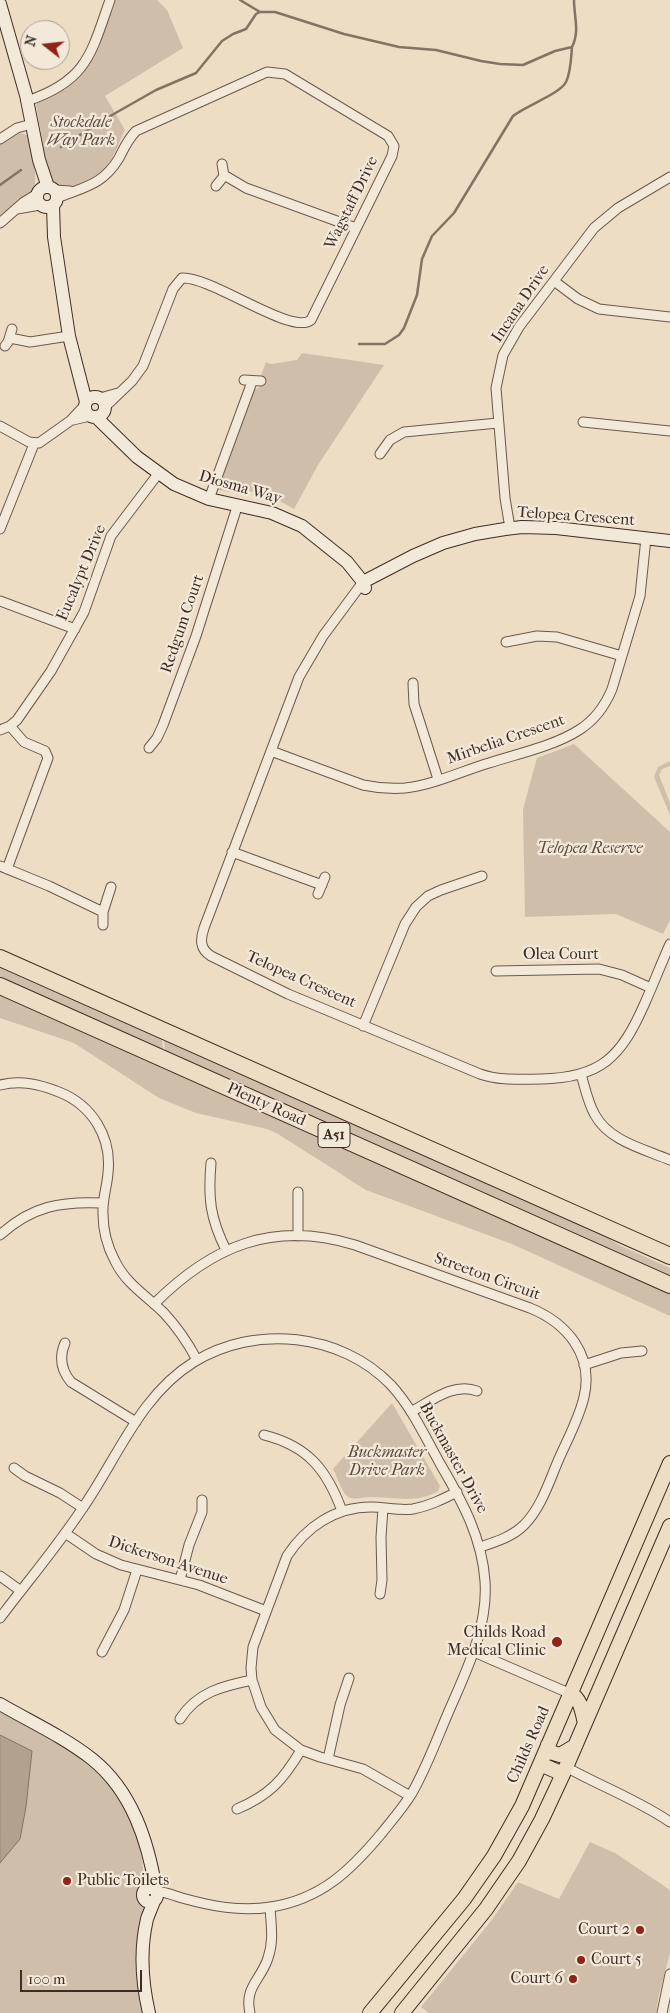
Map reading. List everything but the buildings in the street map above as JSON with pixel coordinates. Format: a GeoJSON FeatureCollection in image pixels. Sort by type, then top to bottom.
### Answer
{"type":"FeatureCollection","features":[{"type":"Feature","properties":{"kind":"highway","name":"Plenty Road"},"geometry":{"type":"LineString","coordinates":[[0,958],[670,1256]]}},
{"type":"Feature","properties":{"kind":"highway","name":"Plenty Road"},"geometry":{"type":"LineString","coordinates":[[0,986],[670,1285]]}},
{"type":"Feature","properties":{"kind":"main road","name":"Childs Road"},"geometry":{"type":"LineString","coordinates":[[370,2013],[464,1899],[494,1856],[522,1806],[670,1463]]}},
{"type":"Feature","properties":{"kind":"main road"},"geometry":{"type":"LineString","coordinates":[[402,2013],[486,1910],[519,1861],[542,1819],[575,1746],[670,1526]]}},
{"type":"Feature","properties":{"kind":"main road"},"geometry":{"type":"LineString","coordinates":[[570,1694],[576,1697],[581,1705],[585,1722]]}},
{"type":"Feature","properties":{"kind":"main road"},"geometry":{"type":"LineString","coordinates":[[564,1770],[544,1756],[550,1752],[560,1755],[575,1746]]}},
{"type":"Feature","properties":{"kind":"street"},"geometry":{"type":"LineString","coordinates":[[26,98],[47,92],[68,82],[88,60],[110,0]]}},
{"type":"Feature","properties":{"kind":"street"},"geometry":{"type":"LineString","coordinates":[[0,4],[32,124],[54,237],[69,336],[82,380],[95,407]]}},
{"type":"Feature","properties":{"kind":"street","name":"Wagstaff Drive"},"geometry":{"type":"LineString","coordinates":[[34,444],[42,442],[70,421],[118,393],[132,381],[143,366],[173,289],[184,278],[221,290],[270,313],[298,323],[306,323],[314,314],[395,148],[394,143],[388,136],[280,72],[262,73],[144,127],[130,136],[119,158],[104,176],[89,187],[46,197]]}},
{"type":"Feature","properties":{"kind":"street"},"geometry":{"type":"LineString","coordinates":[[0,139],[17,128],[32,124]]}},
{"type":"Feature","properties":{"kind":"street"},"geometry":{"type":"LineString","coordinates":[[216,186],[224,175],[222,164]]}},
{"type":"Feature","properties":{"kind":"street"},"geometry":{"type":"LineString","coordinates":[[224,175],[246,188],[356,228]]}},
{"type":"Feature","properties":{"kind":"street","name":"Incana Drive"},"geometry":{"type":"LineString","coordinates":[[507,528],[496,388],[503,355],[519,327],[587,236],[618,208],[670,177]]}},
{"type":"Feature","properties":{"kind":"street"},"geometry":{"type":"LineString","coordinates":[[0,223],[14,210],[46,197]]}},
{"type":"Feature","properties":{"kind":"street"},"geometry":{"type":"LineString","coordinates":[[554,281],[578,299],[599,309],[670,318]]}},
{"type":"Feature","properties":{"kind":"street"},"geometry":{"type":"LineString","coordinates":[[4,346],[11,333],[30,342],[69,336]]}},
{"type":"Feature","properties":{"kind":"street"},"geometry":{"type":"LineString","coordinates":[[210,499],[252,381]]}},
{"type":"Feature","properties":{"kind":"street","name":"Diosma Way"},"geometry":{"type":"LineString","coordinates":[[95,407],[106,429],[115,435],[136,457],[158,474],[184,489],[210,499],[237,507],[272,513],[292,521],[317,537],[347,562],[363,585]]}},
{"type":"Feature","properties":{"kind":"street"},"geometry":{"type":"LineString","coordinates":[[582,422],[670,431]]}},
{"type":"Feature","properties":{"kind":"street"},"geometry":{"type":"LineString","coordinates":[[380,454],[390,440],[404,432],[498,423]]}},
{"type":"Feature","properties":{"kind":"street"},"geometry":{"type":"LineString","coordinates":[[0,426],[34,444],[0,529]]}},
{"type":"Feature","properties":{"kind":"street","name":"Eucalypt Drive"},"geometry":{"type":"LineString","coordinates":[[0,730],[10,726],[17,720],[51,671],[91,596],[112,536],[158,474]]}},
{"type":"Feature","properties":{"kind":"street","name":"Redgum Court"},"geometry":{"type":"LineString","coordinates":[[149,748],[160,733],[193,643],[237,507]]}},
{"type":"Feature","properties":{"kind":"street","name":"Telopea Crescent"},"geometry":{"type":"LineString","coordinates":[[670,541],[556,528],[507,528],[442,543],[396,566],[378,582],[363,585],[356,603],[339,615],[313,651],[299,677],[232,852],[202,934],[201,942],[204,950],[211,956],[280,991],[492,1078],[507,1080],[550,1079],[580,1074],[599,1067],[619,1050],[630,1034],[670,944]]}},
{"type":"Feature","properties":{"kind":"street","name":"Mirbelia Crescent"},"geometry":{"type":"LineString","coordinates":[[271,751],[371,787],[387,789],[406,788],[553,742],[580,729],[595,716],[605,703],[612,689],[640,596],[646,538]]}},
{"type":"Feature","properties":{"kind":"street"},"geometry":{"type":"LineString","coordinates":[[0,600],[75,629]]}},
{"type":"Feature","properties":{"kind":"street"},"geometry":{"type":"LineString","coordinates":[[506,642],[537,636],[557,637],[622,656]]}},
{"type":"Feature","properties":{"kind":"street"},"geometry":{"type":"LineString","coordinates":[[413,683],[414,704],[438,779]]}},
{"type":"Feature","properties":{"kind":"street"},"geometry":{"type":"LineString","coordinates":[[10,726],[24,742],[45,752],[48,758],[4,867],[103,912]]}},
{"type":"Feature","properties":{"kind":"street"},"geometry":{"type":"LineString","coordinates":[[232,852],[322,885]]}},
{"type":"Feature","properties":{"kind":"street"},"geometry":{"type":"LineString","coordinates":[[363,1026],[405,924],[416,907],[428,896],[482,876]]}},
{"type":"Feature","properties":{"kind":"street"},"geometry":{"type":"LineString","coordinates":[[103,925],[103,912],[111,887]]}},
{"type":"Feature","properties":{"kind":"street","name":"Olea Court"},"geometry":{"type":"LineString","coordinates":[[496,971],[599,969],[622,975],[652,988]]}},
{"type":"Feature","properties":{"kind":"street"},"geometry":{"type":"LineString","coordinates":[[580,1074],[594,1114],[607,1130],[620,1138],[670,1160]]}},
{"type":"Feature","properties":{"kind":"street"},"geometry":{"type":"LineString","coordinates":[[0,1084],[19,1082],[39,1085],[65,1094],[83,1105],[90,1113],[103,1133],[108,1154],[108,1175],[103,1203],[105,1238],[116,1263],[131,1285],[154,1304],[177,1330],[197,1360]]}},
{"type":"Feature","properties":{"kind":"street"},"geometry":{"type":"LineString","coordinates":[[210,1163],[209,1198],[211,1213],[216,1230],[226,1250]]}},
{"type":"Feature","properties":{"kind":"street"},"geometry":{"type":"LineString","coordinates":[[298,1192],[298,1236]]}},
{"type":"Feature","properties":{"kind":"street"},"geometry":{"type":"LineString","coordinates":[[0,1235],[18,1220],[52,1206],[79,1202],[103,1203]]}},
{"type":"Feature","properties":{"kind":"street","name":"Streeton Circuit"},"geometry":{"type":"LineString","coordinates":[[154,1304],[185,1275],[226,1250],[262,1239],[298,1236],[327,1238],[355,1245],[541,1312],[555,1320],[570,1335],[584,1365],[586,1384],[582,1405],[535,1511],[523,1526],[514,1533],[480,1547]]}},
{"type":"Feature","properties":{"kind":"street","name":"Buckmaster Drive"},"geometry":{"type":"LineString","coordinates":[[0,1618],[83,1508],[147,1405],[164,1385],[197,1360],[229,1346],[259,1339],[283,1338],[314,1343],[341,1352],[367,1366],[391,1386],[411,1412],[457,1492],[470,1518],[480,1547],[485,1583],[481,1626],[474,1652],[425,1766],[410,1796],[365,1853],[341,1876],[306,1897],[270,1907],[231,1908],[182,1898],[152,1895]]}},
{"type":"Feature","properties":{"kind":"street"},"geometry":{"type":"LineString","coordinates":[[65,1343],[62,1363],[66,1376],[71,1382],[136,1422]]}},
{"type":"Feature","properties":{"kind":"street"},"geometry":{"type":"LineString","coordinates":[[584,1365],[621,1353],[642,1351]]}},
{"type":"Feature","properties":{"kind":"street"},"geometry":{"type":"LineString","coordinates":[[411,1412],[452,1390],[465,1388],[477,1391]]}},
{"type":"Feature","properties":{"kind":"street"},"geometry":{"type":"LineString","coordinates":[[264,1435],[288,1442],[308,1455],[324,1472],[342,1511]]}},
{"type":"Feature","properties":{"kind":"street"},"geometry":{"type":"LineString","coordinates":[[14,1468],[83,1508]]}},
{"type":"Feature","properties":{"kind":"street"},"geometry":{"type":"LineString","coordinates":[[410,1796],[363,1769],[302,1750],[284,1738],[267,1720],[255,1694],[251,1668],[253,1648],[283,1565],[295,1544],[312,1527],[342,1511],[368,1507],[401,1509],[423,1507],[457,1492]]}},
{"type":"Feature","properties":{"kind":"street"},"geometry":{"type":"LineString","coordinates":[[180,1580],[189,1545],[202,1512],[202,1500]]}},
{"type":"Feature","properties":{"kind":"street"},"geometry":{"type":"LineString","coordinates":[[380,1594],[382,1580],[381,1538],[383,1508]]}},
{"type":"Feature","properties":{"kind":"street","name":"Dickerson Avenue"},"geometry":{"type":"LineString","coordinates":[[65,1532],[96,1554],[137,1570],[219,1592],[266,1611]]}},
{"type":"Feature","properties":{"kind":"street"},"geometry":{"type":"LineString","coordinates":[[102,1652],[124,1610],[137,1570]]}},
{"type":"Feature","properties":{"kind":"street"},"geometry":{"type":"LineString","coordinates":[[0,1576],[21,1591]]}},
{"type":"Feature","properties":{"kind":"street"},"geometry":{"type":"LineString","coordinates":[[474,1652],[570,1694]]}},
{"type":"Feature","properties":{"kind":"street"},"geometry":{"type":"LineString","coordinates":[[328,1759],[338,1713],[349,1678]]}},
{"type":"Feature","properties":{"kind":"street"},"geometry":{"type":"LineString","coordinates":[[180,1719],[195,1700],[223,1687],[252,1680]]}},
{"type":"Feature","properties":{"kind":"street"},"geometry":{"type":"LineString","coordinates":[[0,1704],[94,1760],[128,1800],[142,1831],[148,1859],[152,1895],[147,1918],[143,1968],[149,2013]]}},
{"type":"Feature","properties":{"kind":"street"},"geometry":{"type":"LineString","coordinates":[[237,1809],[254,1802],[274,1788],[285,1777],[302,1750]]}},
{"type":"Feature","properties":{"kind":"street"},"geometry":{"type":"LineString","coordinates":[[564,1770],[634,1801],[670,1822]]}},
{"type":"Feature","properties":{"kind":"street"},"geometry":{"type":"LineString","coordinates":[[250,2013],[248,2005],[249,1992],[264,1968],[272,1945],[270,1907]]}},
{"type":"Feature","properties":{"kind":"street"},"geometry":{"type":"LineString","coordinates":[[662,2013],[670,1974]]}},
{"type":"Feature","properties":{"kind":"green space","name":"Stockdale Way Park"},"geometry":{"type":"Polygon","coordinates":[[[114,0],[157,0],[167,10],[183,48],[105,96],[125,130],[114,154],[104,168],[88,181],[69,187],[61,186],[53,182],[48,173],[36,105],[39,100],[58,92],[80,76],[96,51],[114,0]]]}},
{"type":"Feature","properties":{"kind":"green space"},"geometry":{"type":"Polygon","coordinates":[[[19,133],[28,135],[34,165],[34,188],[24,200],[0,218],[0,144],[19,133]]]}},
{"type":"Feature","properties":{"kind":"green space"},"geometry":{"type":"Polygon","coordinates":[[[302,353],[384,365],[318,465],[294,509],[262,491],[236,493],[218,490],[252,391],[260,387],[264,377],[260,378],[266,362],[271,364],[297,360],[302,353]]]}},
{"type":"Feature","properties":{"kind":"green space","name":"Telopea Reserve"},"geometry":{"type":"Polygon","coordinates":[[[574,744],[670,832],[670,920],[663,934],[616,914],[525,917],[523,809],[537,758],[574,744]]]}},
{"type":"Feature","properties":{"kind":"green space"},"geometry":{"type":"Polygon","coordinates":[[[670,761],[670,766],[662,769],[659,775],[670,803],[670,815],[654,777],[658,767],[670,761]]]}},
{"type":"Feature","properties":{"kind":"green space"},"geometry":{"type":"Polygon","coordinates":[[[0,966],[162,1037],[163,1051],[0,978],[0,966]]]}},
{"type":"Feature","properties":{"kind":"green space"},"geometry":{"type":"Polygon","coordinates":[[[0,995],[670,1293],[670,1316],[512,1244],[366,1190],[278,1134],[267,1129],[196,1113],[159,1098],[74,1043],[0,1018],[0,995]]]}},
{"type":"Feature","properties":{"kind":"green space"},"geometry":{"type":"Polygon","coordinates":[[[164,1039],[601,1234],[621,1246],[670,1268],[670,1277],[165,1052],[164,1039]]]}},
{"type":"Feature","properties":{"kind":"green space","name":"Buckmaster Drive Park"},"geometry":{"type":"Polygon","coordinates":[[[392,1403],[440,1486],[438,1491],[413,1499],[370,1497],[355,1499],[349,1497],[343,1491],[333,1469],[392,1403]]]}},
{"type":"Feature","properties":{"kind":"green space"},"geometry":{"type":"Polygon","coordinates":[[[0,1712],[51,1740],[96,1772],[114,1791],[128,1813],[138,1839],[143,1870],[140,1893],[144,1910],[137,1937],[136,1956],[142,2013],[0,2013],[0,1712]]]}},
{"type":"Feature","properties":{"kind":"green space"},"geometry":{"type":"Polygon","coordinates":[[[590,1842],[615,1853],[670,1890],[670,1953],[656,2013],[429,2013],[421,2007],[491,1921],[518,1882],[559,1899],[590,1842]]]}},
{"type":"Feature","properties":{"kind":"shaded area"},"geometry":{"type":"Polygon","coordinates":[[[0,1735],[32,1751],[26,1807],[20,1839],[0,1863],[0,1735]]]}},
{"type":"Feature","properties":{"kind":"waterway"},"geometry":{"type":"LineString","coordinates":[[240,0],[260,12]]}},
{"type":"Feature","properties":{"kind":"waterway"},"geometry":{"type":"LineString","coordinates":[[61,147],[156,90],[196,73],[222,41],[246,29],[256,14],[260,12],[275,12],[344,34],[399,47],[436,50],[481,61],[523,65],[555,51],[572,47],[576,35],[574,0]]}},
{"type":"Feature","properties":{"kind":"waterway"},"geometry":{"type":"LineString","coordinates":[[359,344],[385,344],[399,335],[404,328],[417,295],[422,259],[432,236],[454,213],[513,116],[557,91],[566,82],[570,69],[572,47]]}},
{"type":"Feature","properties":{"kind":"waterway"},"geometry":{"type":"LineString","coordinates":[[0,185],[21,170]]}},
{"type":"Feature","properties":{"kind":"place","name":"Childs Road Medical Clinic"},"geometry":{"type":"Point","coordinates":[557,1642]}},
{"type":"Feature","properties":{"kind":"place","name":"Public Toilets"},"geometry":{"type":"Point","coordinates":[67,1881]}},
{"type":"Feature","properties":{"kind":"place","name":"Court 2"},"geometry":{"type":"Point","coordinates":[640,1930]}},
{"type":"Feature","properties":{"kind":"place","name":"Court 5"},"geometry":{"type":"Point","coordinates":[581,1960]}},
{"type":"Feature","properties":{"kind":"place","name":"Court 6"},"geometry":{"type":"Point","coordinates":[573,1979]}}]}
